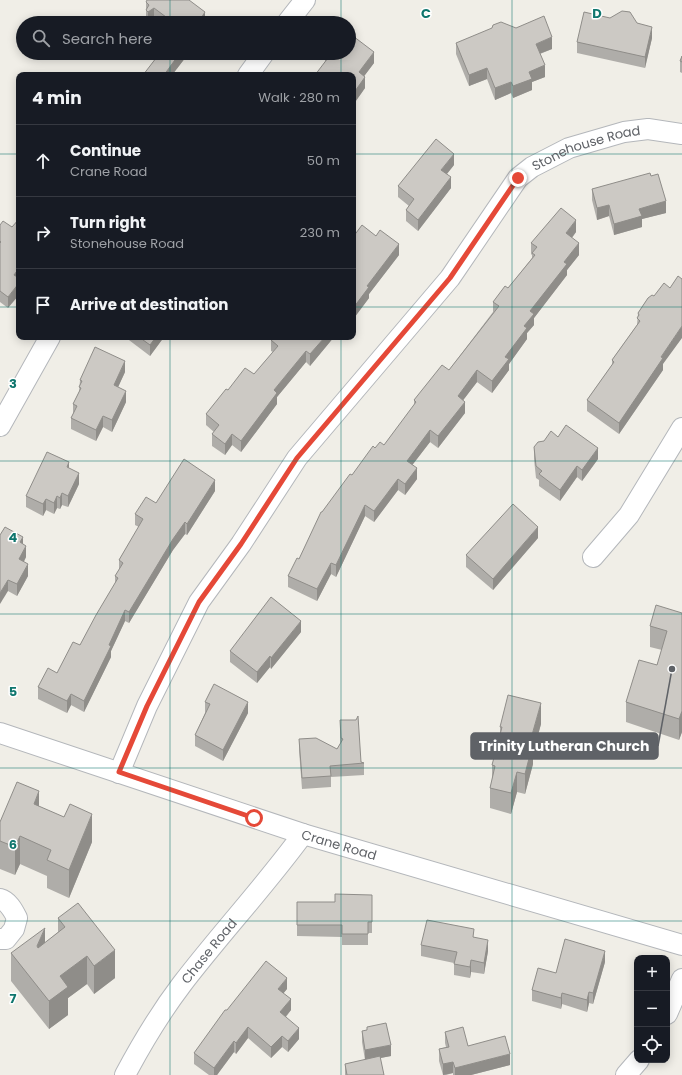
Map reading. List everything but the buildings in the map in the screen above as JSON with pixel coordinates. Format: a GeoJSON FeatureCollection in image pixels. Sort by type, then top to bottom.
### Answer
{"type":"FeatureCollection","features":[{"type":"Feature","properties":{"kind":"street"},"geometry":{"type":"LineString","coordinates":[[292,16],[305,0]]}},
{"type":"Feature","properties":{"kind":"street"},"geometry":{"type":"LineString","coordinates":[[250,72],[259,60]]}},
{"type":"Feature","properties":{"kind":"street","name":"Stonehouse Road"},"geometry":{"type":"LineString","coordinates":[[119,772],[147,706],[199,602],[241,544],[297,458],[450,278],[518,178],[532,168],[569,148],[624,132],[648,129],[682,134]]}},
{"type":"Feature","properties":{"kind":"street"},"geometry":{"type":"LineString","coordinates":[[0,426],[48,340]]}},
{"type":"Feature","properties":{"kind":"street"},"geometry":{"type":"LineString","coordinates":[[593,557],[628,515],[682,428]]}},
{"type":"Feature","properties":{"kind":"street","name":"Crane Road"},"geometry":{"type":"LineString","coordinates":[[0,733],[303,834],[682,945]]}},
{"type":"Feature","properties":{"kind":"street","name":"Chase Road"},"geometry":{"type":"LineString","coordinates":[[126,1075],[150,1030],[182,984],[303,834]]}},
{"type":"Feature","properties":{"kind":"street"},"geometry":{"type":"LineString","coordinates":[[0,899],[4,900],[18,918],[14,929],[6,939],[0,939]]}},
{"type":"Feature","properties":{"kind":"street"},"geometry":{"type":"LineString","coordinates":[[670,1007],[682,979]]}},
{"type":"Feature","properties":{"kind":"street"},"geometry":{"type":"LineString","coordinates":[[626,1075],[636,1063]]}},
{"type":"Feature","properties":{"kind":"place","name":"Trinity Lutheran Church"},"geometry":{"type":"Point","coordinates":[672,669]}},
{"type":"Feature","properties":{"kind":"route"},"geometry":{"type":"LineString","coordinates":[[254,818],[119,772],[147,706],[199,602],[241,544],[297,458],[450,278],[518,178]]}}]}
